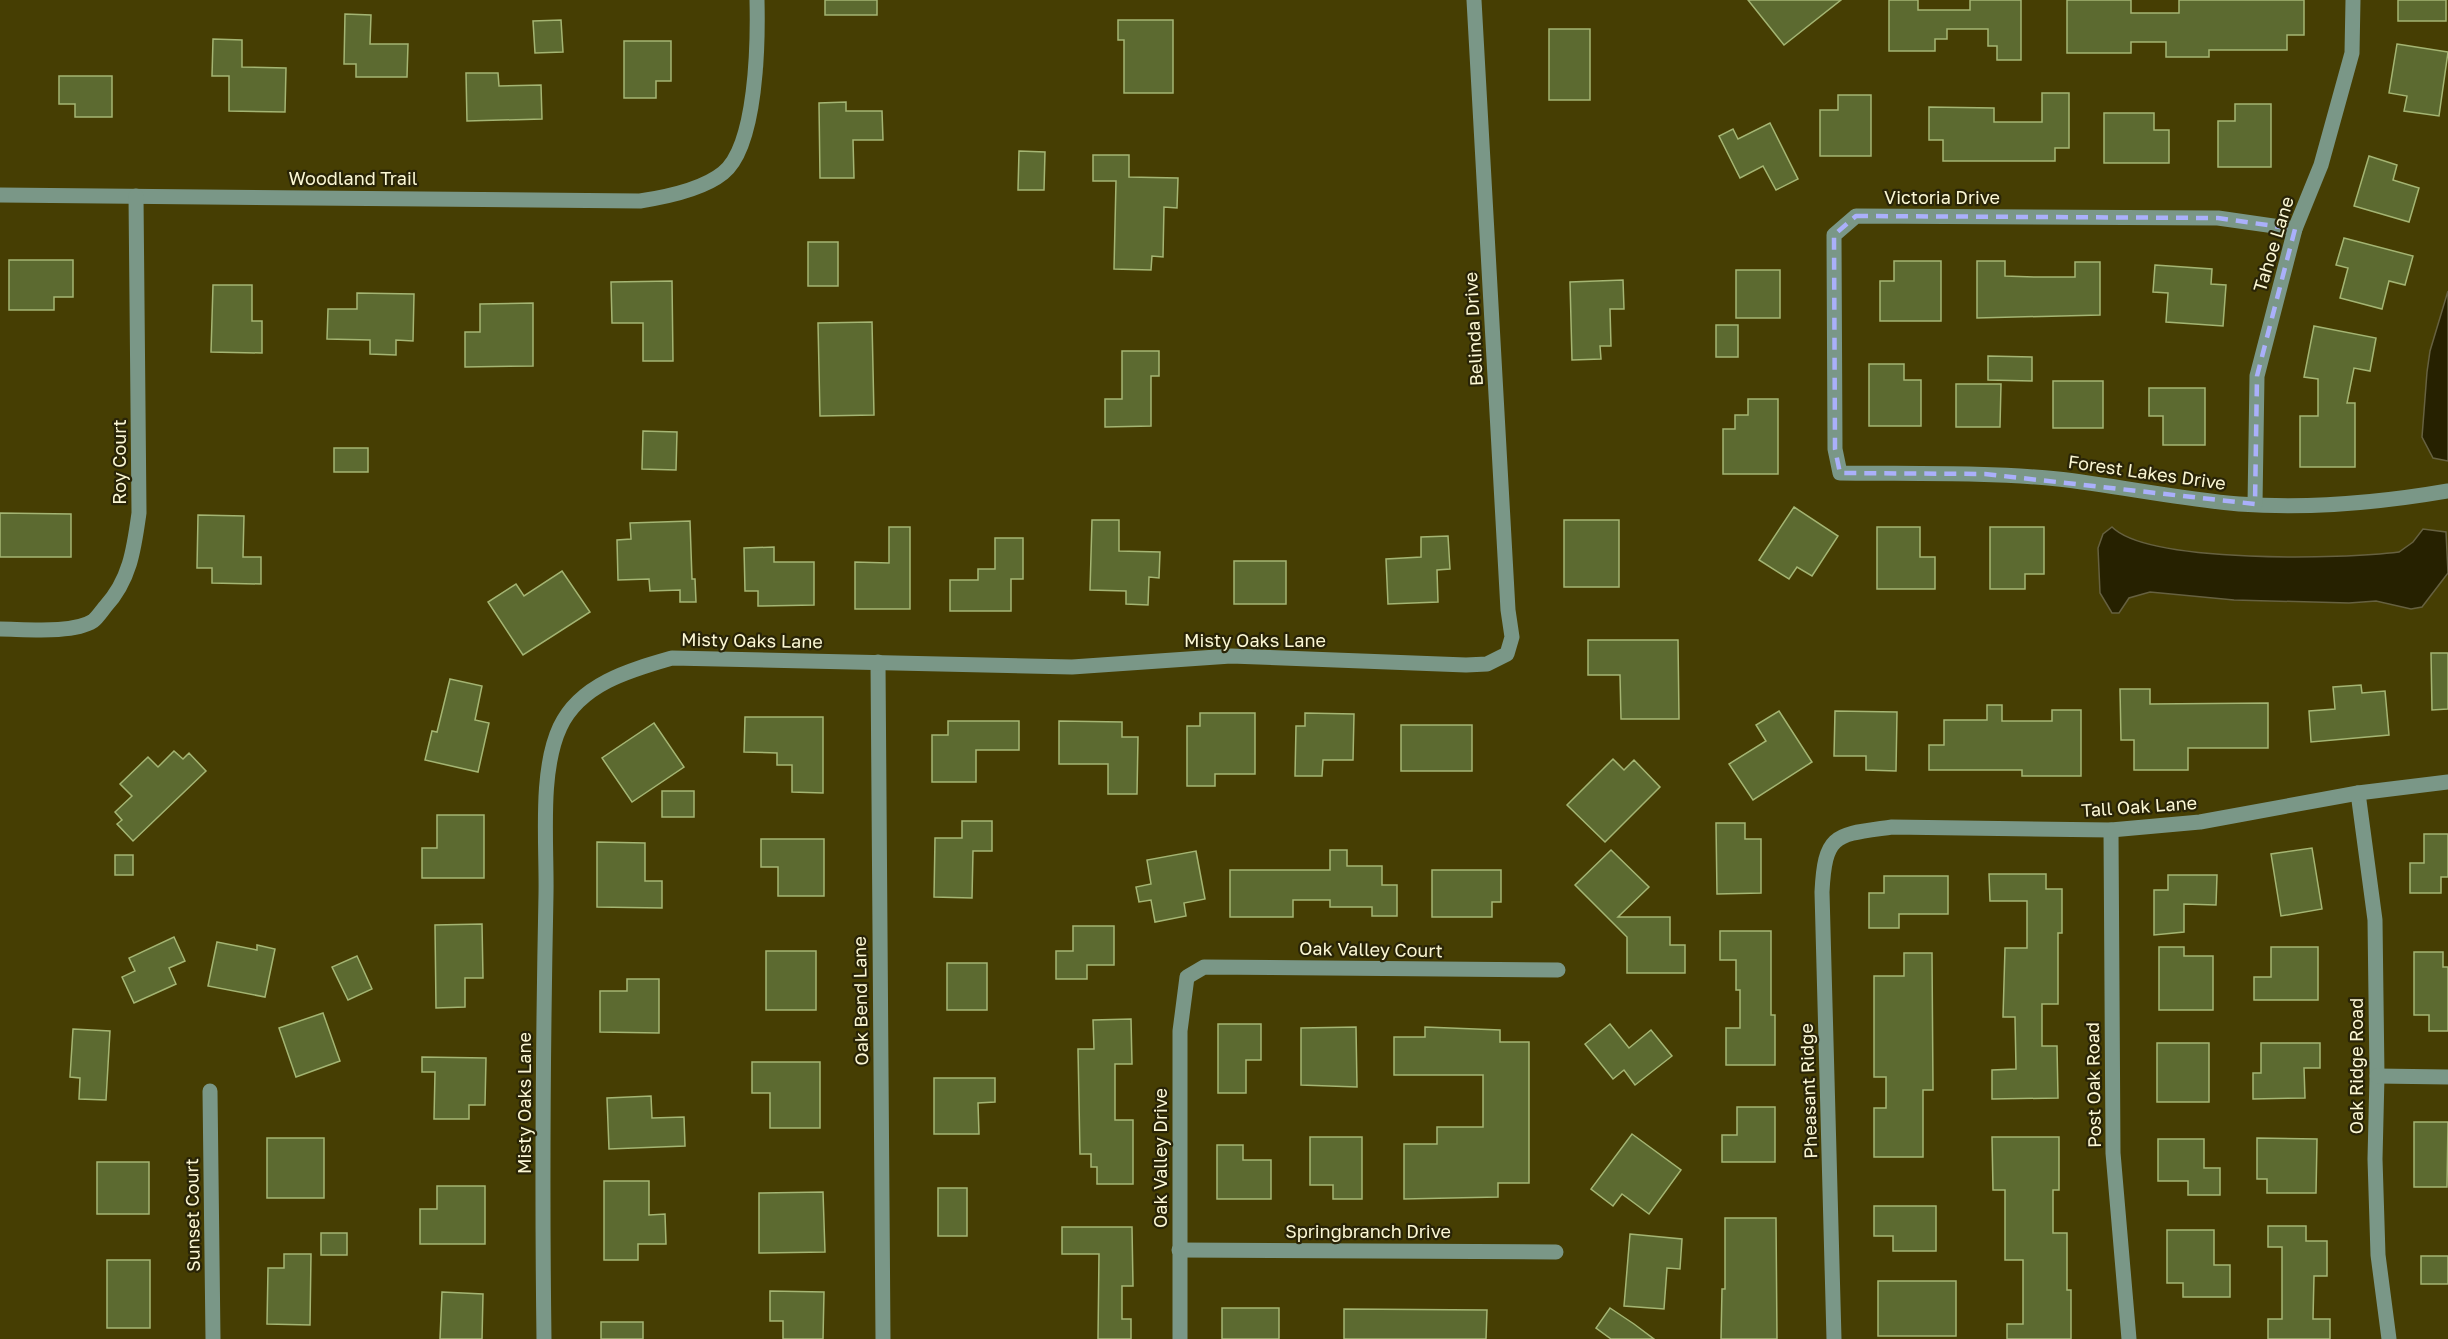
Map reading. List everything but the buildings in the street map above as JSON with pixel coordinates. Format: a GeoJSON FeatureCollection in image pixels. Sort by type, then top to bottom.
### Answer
{"type":"FeatureCollection","features":[{"type":"Feature","properties":{"kind":"street","name":"Woodland Trail"},"geometry":{"type":"LineString","coordinates":[[0,195],[640,201],[676,195],[722,174],[733,164],[741,148],[758,57],[757,0]]}},
{"type":"Feature","properties":{"kind":"street","name":"Belinda Drive"},"geometry":{"type":"LineString","coordinates":[[1474,0],[1507,599],[1512,637],[1507,654]]}},
{"type":"Feature","properties":{"kind":"street","name":"Tahoe Lane"},"geometry":{"type":"LineString","coordinates":[[2255,504],[2256,376],[2295,229],[2321,165],[2352,53],[2353,0]]}},
{"type":"Feature","properties":{"kind":"street","name":"Roy Court"},"geometry":{"type":"LineString","coordinates":[[0,629],[77,626],[93,621],[118,593],[134,553],[138,513],[136,196]]}},
{"type":"Feature","properties":{"kind":"street","name":"Victoria Drive"},"geometry":{"type":"LineString","coordinates":[[1840,473],[1835,449],[1834,235],[1856,216],[2218,218],[2295,229]]}},
{"type":"Feature","properties":{"kind":"street","name":"Forest Lakes Drive"},"geometry":{"type":"LineString","coordinates":[[1840,473],[1985,474],[2059,479],[2255,504],[2308,506],[2382,502],[2448,491]]}},
{"type":"Feature","properties":{"kind":"street","name":"Misty Oaks Lane"},"geometry":{"type":"LineString","coordinates":[[544,1339],[544,959],[548,790],[552,752],[560,726],[574,705],[622,672],[672,658],[1072,667],[1231,656],[1466,665],[1487,664],[1507,654]]}},
{"type":"Feature","properties":{"kind":"street","name":"Oak Bend Lane"},"geometry":{"type":"LineString","coordinates":[[878,662],[884,1339]]}},
{"type":"Feature","properties":{"kind":"street","name":"Tall Oak Lane"},"geometry":{"type":"LineString","coordinates":[[1833,844],[1858,832],[1892,827],[2111,830],[2200,822],[2358,793],[2448,782]]}},
{"type":"Feature","properties":{"kind":"street","name":"Oak Ridge Road"},"geometry":{"type":"LineString","coordinates":[[2358,793],[2375,920],[2377,1076],[2375,1159],[2378,1255],[2389,1339]]}},
{"type":"Feature","properties":{"kind":"street","name":"Post Oak Road"},"geometry":{"type":"LineString","coordinates":[[2111,830],[2113,1153],[2129,1339]]}},
{"type":"Feature","properties":{"kind":"street","name":"Pheasant Ridge"},"geometry":{"type":"LineString","coordinates":[[1833,844],[1824,860],[1822,892],[1834,1339]]}},
{"type":"Feature","properties":{"kind":"street","name":"Oak Valley Court"},"geometry":{"type":"LineString","coordinates":[[1187,977],[1204,967],[1558,970]]}},
{"type":"Feature","properties":{"kind":"street","name":"Oak Valley Drive"},"geometry":{"type":"LineString","coordinates":[[1180,1339],[1180,1031],[1187,977]]}},
{"type":"Feature","properties":{"kind":"street"},"geometry":{"type":"LineString","coordinates":[[2377,1076],[2448,1077]]}},
{"type":"Feature","properties":{"kind":"street","name":"Sunset Court"},"geometry":{"type":"LineString","coordinates":[[210,1091],[213,1339]]}},
{"type":"Feature","properties":{"kind":"street","name":"Springbranch Drive"},"geometry":{"type":"LineString","coordinates":[[1179,1250],[1556,1252]]}},
{"type":"Feature","properties":{"kind":"highlighted area"},"geometry":{"type":"Polygon","coordinates":[[[1856,216],[2218,218],[2295,229],[2257,376],[2255,504],[1985,474],[1840,473],[1835,449],[1834,235],[1856,216]]]}},
{"type":"Feature","properties":{"kind":"shaded area"},"geometry":{"type":"Polygon","coordinates":[[[2448,291],[2448,461],[2433,458],[2422,437],[2430,351],[2448,291]]]}},
{"type":"Feature","properties":{"kind":"shaded area"},"geometry":{"type":"Polygon","coordinates":[[[2112,527],[2133,539],[2165,548],[2205,553],[2294,557],[2399,552],[2413,542],[2423,529],[2446,532],[2448,573],[2422,607],[2411,609],[2376,601],[2349,603],[2234,600],[2150,592],[2129,598],[2119,613],[2112,613],[2100,593],[2098,548],[2103,534],[2112,527]]]}}]}
